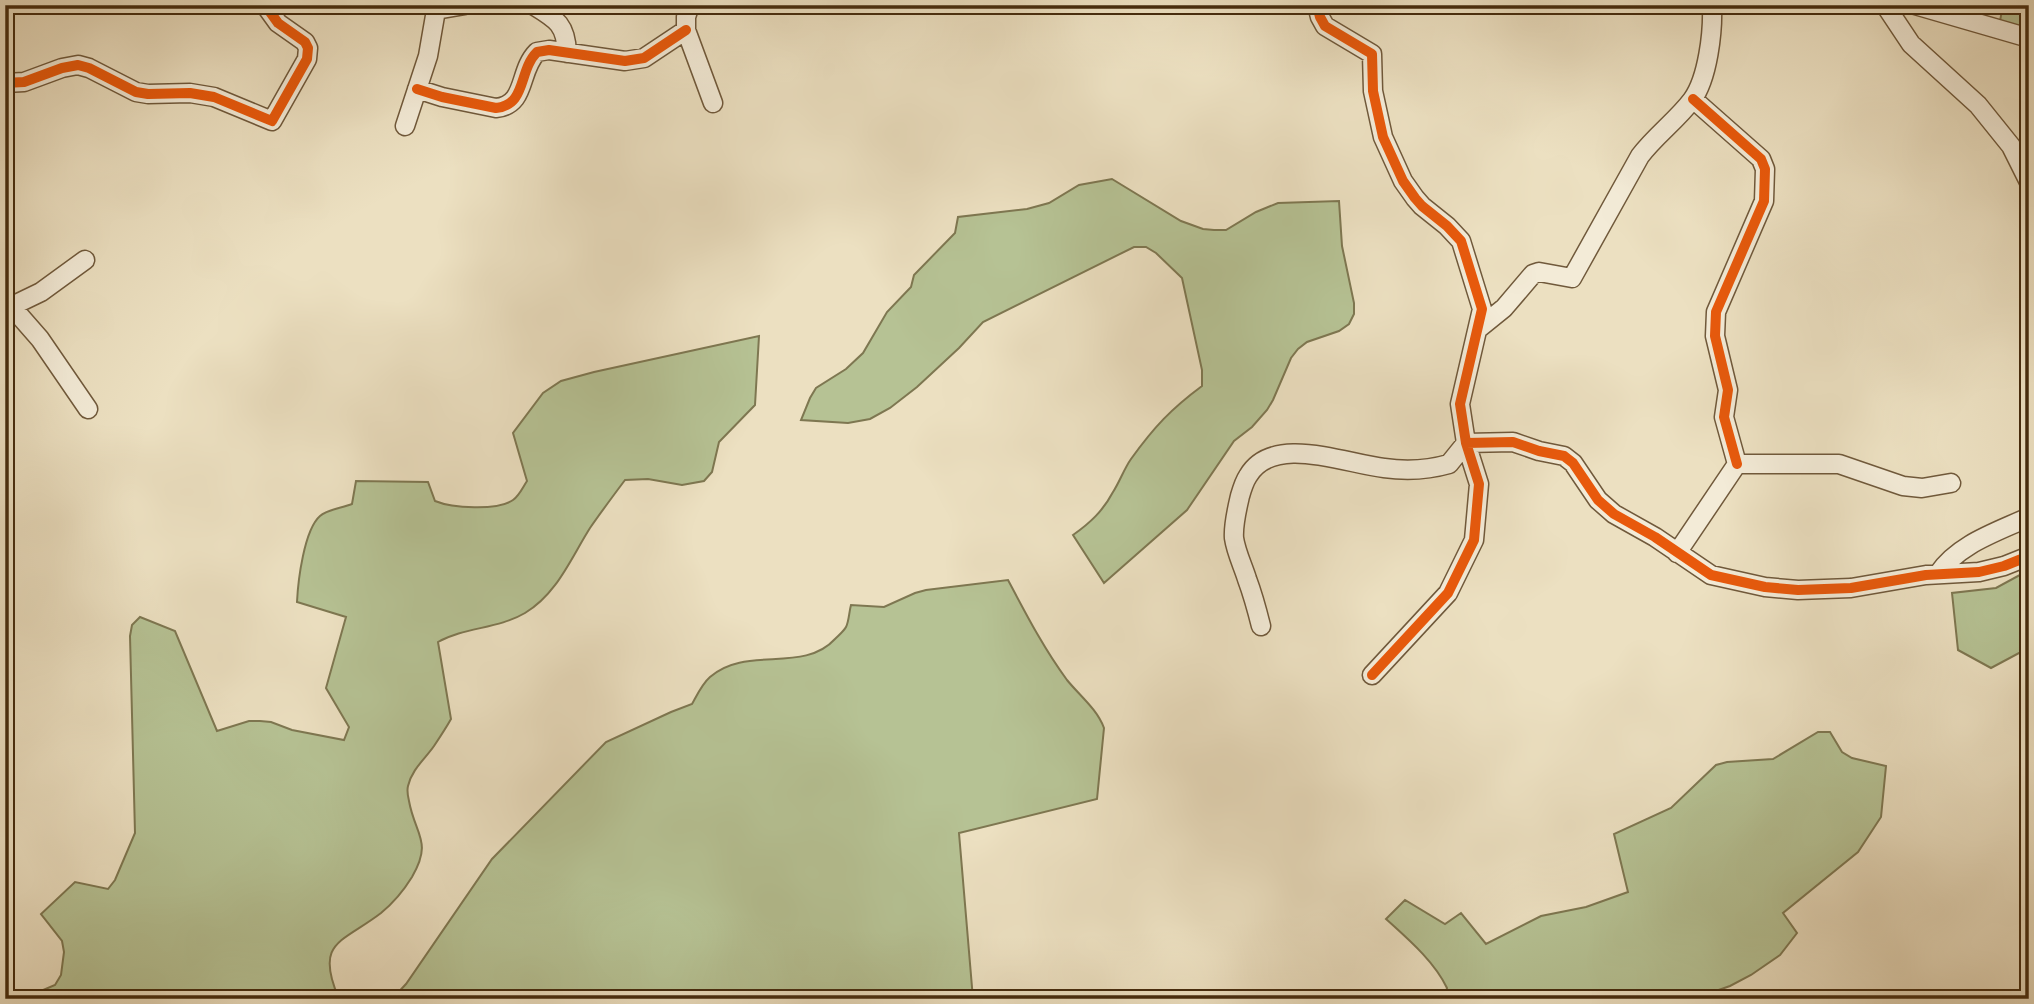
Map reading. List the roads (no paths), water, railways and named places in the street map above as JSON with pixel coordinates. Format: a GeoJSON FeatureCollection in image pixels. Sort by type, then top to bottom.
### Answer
{"type":"FeatureCollection","features":[{"type":"Feature","properties":{"kind":"street"},"geometry":{"type":"LineString","coordinates":[[5,83],[24,82],[78,65],[136,92],[190,93],[214,97],[272,121],[307,59],[308,48],[301,38],[278,23],[265,5]]}},
{"type":"Feature","properties":{"kind":"street"},"geometry":{"type":"LineString","coordinates":[[405,126],[428,56],[436,10],[465,5]]}},
{"type":"Feature","properties":{"kind":"street"},"geometry":{"type":"LineString","coordinates":[[533,5],[557,19],[565,35],[568,53]]}},
{"type":"Feature","properties":{"kind":"street"},"geometry":{"type":"LineString","coordinates":[[690,5],[686,17],[687,30],[713,103]]}},
{"type":"Feature","properties":{"kind":"street"},"geometry":{"type":"LineString","coordinates":[[1317,5],[1325,26],[1372,54],[1373,91],[1383,137],[1403,181],[1415,198],[1461,241],[1482,309],[1460,404],[1466,443],[1479,484],[1474,540],[1448,593],[1372,675]]}},
{"type":"Feature","properties":{"kind":"street"},"geometry":{"type":"LineString","coordinates":[[1478,329],[1504,308],[1534,274],[1539,272],[1572,278],[1640,156],[1650,142],[1693,99],[1710,46],[1712,5]]}},
{"type":"Feature","properties":{"kind":"street"},"geometry":{"type":"LineString","coordinates":[[1885,5],[1911,44],[1978,105],[2011,146],[2029,182]]}},
{"type":"Feature","properties":{"kind":"street"},"geometry":{"type":"LineString","coordinates":[[1915,5],[2029,38]]}},
{"type":"Feature","properties":{"kind":"street"},"geometry":{"type":"LineString","coordinates":[[417,89],[496,108],[508,106],[517,97],[524,73],[537,52],[549,50],[625,61],[638,60],[687,30]]}},
{"type":"Feature","properties":{"kind":"street"},"geometry":{"type":"LineString","coordinates":[[1677,553],[1737,464],[1724,417],[1728,390],[1716,342],[1716,312],[1764,201],[1765,169],[1761,159],[1693,99]]}},
{"type":"Feature","properties":{"kind":"street"},"geometry":{"type":"LineString","coordinates":[[85,260],[41,292],[8,302],[40,339],[88,410]]}},
{"type":"Feature","properties":{"kind":"street"},"geometry":{"type":"LineString","coordinates":[[1261,626],[1234,537],[1235,521],[1248,476],[1255,467],[1275,455],[1328,456],[1383,468],[1420,469],[1448,464],[1466,443],[1513,442],[1564,456],[1573,463],[1605,507],[1711,575],[1765,587],[1798,590],[1851,588],[1915,576],[1992,569],[2029,556]]}},
{"type":"Feature","properties":{"kind":"street"},"geometry":{"type":"LineString","coordinates":[[1737,464],[1839,464],[1903,486],[1922,488],[1951,483]]}},
{"type":"Feature","properties":{"kind":"street"},"geometry":{"type":"LineString","coordinates":[[1938,574],[1943,566],[1965,547],[2029,517]]}}]}
